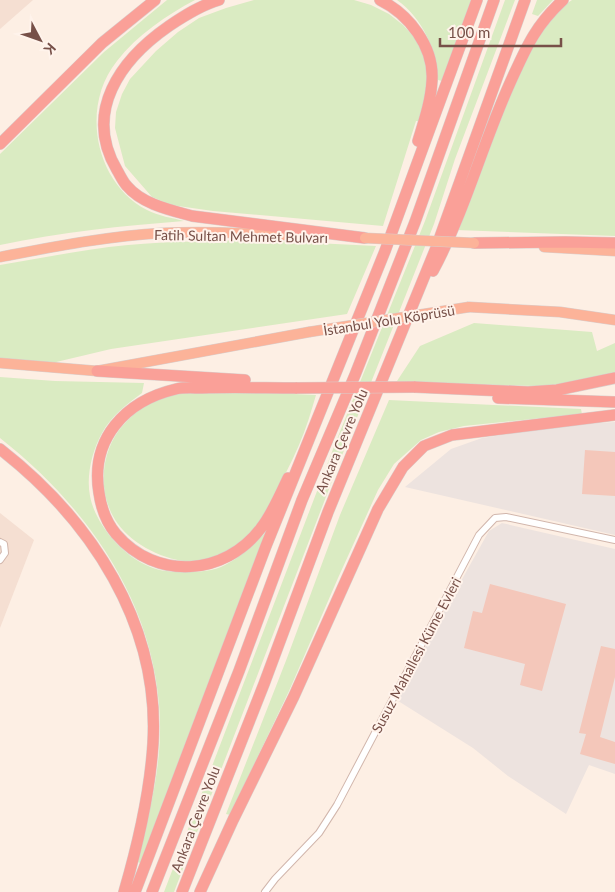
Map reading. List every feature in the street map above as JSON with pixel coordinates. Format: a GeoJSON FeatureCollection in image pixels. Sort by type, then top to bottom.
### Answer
{"type":"FeatureCollection","features":[{"type":"Feature","properties":{"kind":"highway"},"geometry":{"type":"LineString","coordinates":[[0,144],[102,43],[155,0]]}},
{"type":"Feature","properties":{"kind":"highway"},"geometry":{"type":"LineString","coordinates":[[219,0],[182,18],[159,33],[127,63],[115,80],[107,98],[104,119],[105,143],[111,160],[127,187],[140,197],[170,210],[192,216],[365,238],[615,251]]}},
{"type":"Feature","properties":{"kind":"highway"},"geometry":{"type":"LineString","coordinates":[[380,0],[390,5],[406,18],[416,30],[429,58],[432,79],[428,106],[419,140],[385,251]]}},
{"type":"Feature","properties":{"kind":"highway"},"geometry":{"type":"LineString","coordinates":[[136,892],[227,655],[266,546],[385,251],[478,0]]}},
{"type":"Feature","properties":{"kind":"highway","name":"Ankara Çevre Yolu"},"geometry":{"type":"LineString","coordinates":[[152,892],[302,500],[415,222],[494,0]]}},
{"type":"Feature","properties":{"kind":"highway","name":"Ankara Çevre Yolu"},"geometry":{"type":"LineString","coordinates":[[182,892],[264,684],[328,512],[436,248],[525,0]]}},
{"type":"Feature","properties":{"kind":"highway"},"geometry":{"type":"LineString","coordinates":[[404,325],[446,247],[484,144],[529,42],[547,15],[563,0]]}},
{"type":"Feature","properties":{"kind":"highway","name":"Fatih Sultan Mehmet Bulvarı"},"geometry":{"type":"LineString","coordinates":[[0,257],[85,242],[161,233],[256,233],[365,238]]}},
{"type":"Feature","properties":{"kind":"highway"},"geometry":{"type":"LineString","coordinates":[[474,243],[615,243]]}},
{"type":"Feature","properties":{"kind":"highway","name":"İstanbul Yolu Köprüsü"},"geometry":{"type":"LineString","coordinates":[[97,371],[308,332],[469,308],[560,312],[615,320]]}},
{"type":"Feature","properties":{"kind":"highway"},"geometry":{"type":"LineString","coordinates":[[297,385],[178,388],[146,399],[122,417],[112,428],[104,442],[97,472],[100,505],[117,534],[140,553],[151,559],[175,566],[192,567],[208,565],[221,560],[242,547],[261,528],[277,500],[304,446],[322,398],[351,338]]}},
{"type":"Feature","properties":{"kind":"highway"},"geometry":{"type":"LineString","coordinates":[[0,363],[297,385],[414,390],[528,392],[557,390],[615,378]]}},
{"type":"Feature","properties":{"kind":"highway"},"geometry":{"type":"LineString","coordinates":[[414,390],[529,400],[615,402]]}},
{"type":"Feature","properties":{"kind":"highway"},"geometry":{"type":"LineString","coordinates":[[200,892],[294,696],[378,509],[403,467],[424,446],[452,435],[615,416]]}},
{"type":"Feature","properties":{"kind":"highway"},"geometry":{"type":"LineString","coordinates":[[0,449],[54,498],[97,550],[110,569],[140,640],[150,689],[153,743],[138,841],[124,892]]}},
{"type":"Feature","properties":{"kind":"street","name":"Susuz Mahallesi Küme Evleri"},"geometry":{"type":"LineString","coordinates":[[265,892],[319,833],[337,805],[479,535],[495,518],[506,517],[615,540]]}},
{"type":"Feature","properties":{"kind":"street"},"geometry":{"type":"LineString","coordinates":[[0,542],[4,544],[5,554],[0,560]]}},
{"type":"Feature","properties":{"kind":"shaded area"},"geometry":{"type":"Polygon","coordinates":[[[0,0],[33,0],[0,29],[0,0]]]}},
{"type":"Feature","properties":{"kind":"shaded area"},"geometry":{"type":"Polygon","coordinates":[[[615,422],[615,535],[405,487],[451,449],[482,438],[566,425],[615,422]]]}},
{"type":"Feature","properties":{"kind":"shaded area"},"geometry":{"type":"Polygon","coordinates":[[[0,513],[34,540],[0,628],[0,513]]]}},
{"type":"Feature","properties":{"kind":"shaded area"},"geometry":{"type":"Polygon","coordinates":[[[502,523],[615,549],[615,774],[589,765],[566,814],[508,776],[473,748],[395,699],[489,531],[502,523]]]}},
{"type":"Feature","properties":{"kind":"green space"},"geometry":{"type":"Polygon","coordinates":[[[167,0],[195,0],[153,26],[117,61],[106,80],[99,100],[97,121],[99,143],[105,163],[115,182],[129,198],[147,210],[184,221],[46,236],[0,245],[0,154],[104,52],[167,0]]]}},
{"type":"Feature","properties":{"kind":"green space"},"geometry":{"type":"Polygon","coordinates":[[[254,0],[354,0],[371,5],[389,14],[415,38],[423,54],[428,76],[426,96],[419,121],[416,121],[383,226],[213,211],[171,205],[152,197],[125,166],[115,128],[116,112],[122,94],[130,79],[156,51],[178,32],[199,18],[254,0]]]}},
{"type":"Feature","properties":{"kind":"green space"},"geometry":{"type":"Polygon","coordinates":[[[397,0],[473,0],[442,81],[438,80],[431,46],[421,26],[414,16],[397,0]]]}},
{"type":"Feature","properties":{"kind":"green space"},"geometry":{"type":"Polygon","coordinates":[[[505,0],[515,0],[455,159],[434,224],[339,463],[174,892],[164,892],[335,444],[425,221],[505,0]]]}},
{"type":"Feature","properties":{"kind":"green space"},"geometry":{"type":"Polygon","coordinates":[[[537,0],[553,0],[538,16],[532,14],[537,0]]]}},
{"type":"Feature","properties":{"kind":"green space"},"geometry":{"type":"Polygon","coordinates":[[[572,0],[615,0],[615,236],[456,230],[522,65],[545,27],[558,11],[572,0]]]}},
{"type":"Feature","properties":{"kind":"green space"},"geometry":{"type":"Polygon","coordinates":[[[254,240],[376,246],[347,314],[111,349],[52,363],[0,360],[0,265],[128,245],[254,240]]]}},
{"type":"Feature","properties":{"kind":"green space"},"geometry":{"type":"Polygon","coordinates":[[[474,323],[592,332],[597,351],[615,343],[615,373],[562,384],[536,386],[397,381],[420,346],[474,323]]]}},
{"type":"Feature","properties":{"kind":"green space"},"geometry":{"type":"Polygon","coordinates":[[[0,377],[55,381],[144,383],[142,393],[115,416],[102,433],[95,448],[89,472],[90,496],[97,517],[110,536],[137,560],[150,567],[166,571],[190,572],[211,570],[234,560],[266,532],[258,558],[142,864],[136,861],[147,823],[155,783],[160,743],[160,724],[153,664],[142,626],[127,589],[108,555],[85,522],[31,464],[0,438],[0,377]]]}},
{"type":"Feature","properties":{"kind":"green space"},"geometry":{"type":"Polygon","coordinates":[[[246,392],[316,395],[296,452],[263,516],[253,531],[245,540],[237,545],[203,561],[176,560],[162,556],[137,542],[118,524],[106,499],[104,472],[106,458],[117,434],[125,423],[140,410],[164,398],[188,393],[246,392]]]}},
{"type":"Feature","properties":{"kind":"green space"},"geometry":{"type":"Polygon","coordinates":[[[389,400],[581,409],[582,414],[464,426],[439,432],[421,440],[394,464],[378,490],[289,691],[230,815],[226,814],[340,515],[389,400]]]}},
{"type":"Feature","properties":{"kind":"building"},"geometry":{"type":"Polygon","coordinates":[[[585,450],[615,452],[615,496],[582,494],[585,450]]]}},
{"type":"Feature","properties":{"kind":"building"},"geometry":{"type":"Polygon","coordinates":[[[490,584],[566,604],[542,691],[520,685],[525,664],[464,648],[473,611],[482,613],[490,584]]]}},
{"type":"Feature","properties":{"kind":"building"},"geometry":{"type":"Polygon","coordinates":[[[601,646],[615,649],[615,677],[600,737],[615,742],[615,764],[580,754],[586,734],[579,733],[601,646]]]}}]}
